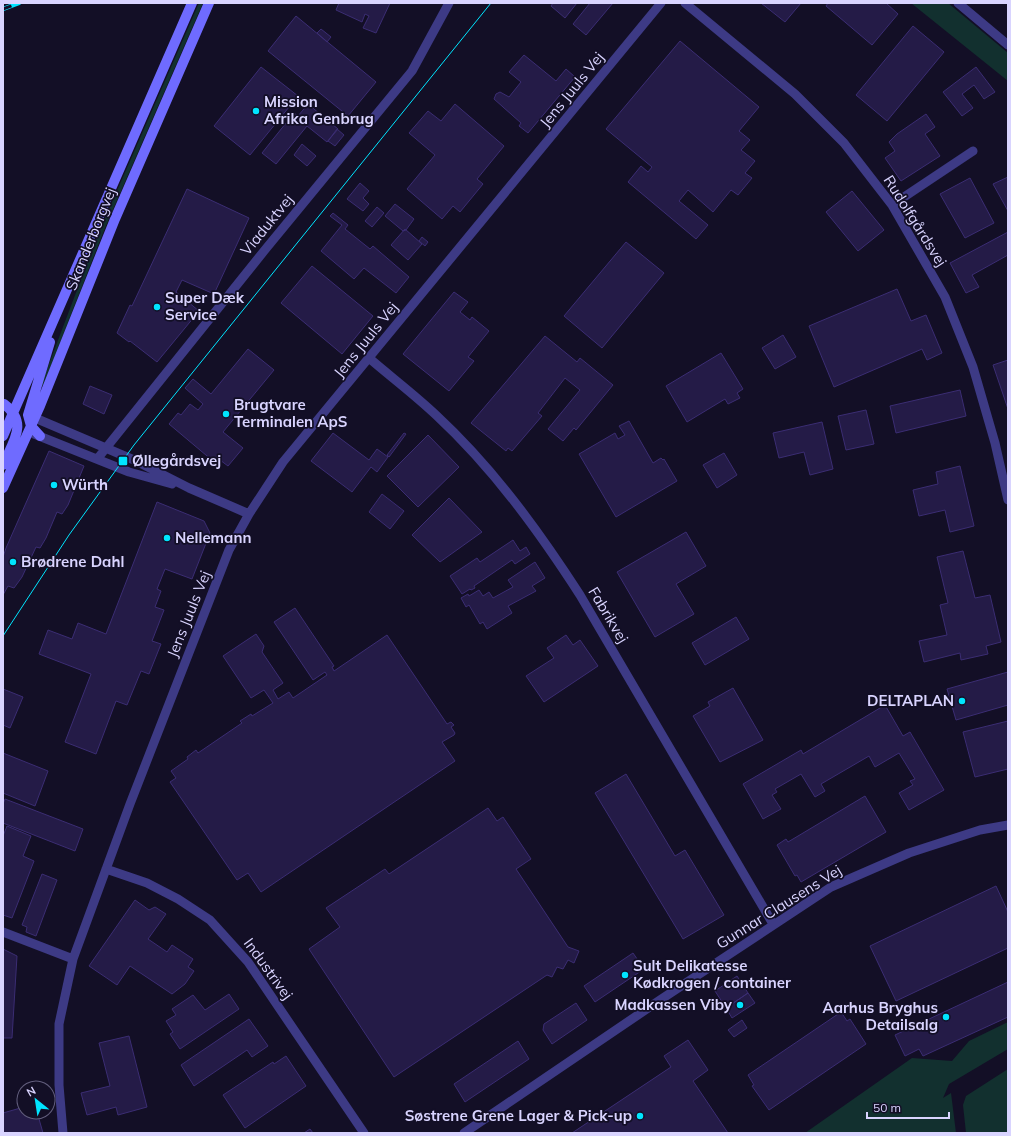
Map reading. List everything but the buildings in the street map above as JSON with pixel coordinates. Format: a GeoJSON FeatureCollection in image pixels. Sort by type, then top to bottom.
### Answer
{"type":"FeatureCollection","features":[{"type":"Feature","properties":{"kind":"main road","name":"Skanderborgvej"},"geometry":{"type":"LineString","coordinates":[[3,436],[192,3]]}},
{"type":"Feature","properties":{"kind":"main road","name":"Skanderborgvej"},"geometry":{"type":"LineString","coordinates":[[3,488],[115,219],[209,3]]}},
{"type":"Feature","properties":{"kind":"main road"},"geometry":{"type":"LineString","coordinates":[[31,422],[63,300]]}},
{"type":"Feature","properties":{"kind":"main road"},"geometry":{"type":"LineString","coordinates":[[3,404],[12,417],[31,422],[40,436]]}},
{"type":"Feature","properties":{"kind":"main road"},"geometry":{"type":"LineString","coordinates":[[12,417],[31,422]]}},
{"type":"Feature","properties":{"kind":"main road"},"geometry":{"type":"LineString","coordinates":[[3,465],[12,417]]}},
{"type":"Feature","properties":{"kind":"street","name":"Viaduktvej"},"geometry":{"type":"LineString","coordinates":[[98,458],[264,251],[412,71],[449,3]]}},
{"type":"Feature","properties":{"kind":"street","name":"Jens Juuls Vej"},"geometry":{"type":"LineString","coordinates":[[63,1133],[59,1085],[59,1024],[73,959],[201,618],[229,550],[249,514],[283,462],[661,3]]}},
{"type":"Feature","properties":{"kind":"street","name":"Rudolfgårdsvej"},"geometry":{"type":"LineString","coordinates":[[685,3],[795,94],[844,143],[892,205],[945,297],[973,367],[995,443],[1008,500]]}},
{"type":"Feature","properties":{"kind":"street"},"geometry":{"type":"LineString","coordinates":[[958,3],[1008,45]]}},
{"type":"Feature","properties":{"kind":"street"},"geometry":{"type":"LineString","coordinates":[[892,205],[973,151]]}},
{"type":"Feature","properties":{"kind":"street","name":"Fabrikvej"},"geometry":{"type":"LineString","coordinates":[[369,358],[436,415],[474,454],[517,503],[548,545],[584,602],[774,924]]}},
{"type":"Feature","properties":{"kind":"street"},"geometry":{"type":"LineString","coordinates":[[31,422],[106,448],[189,488],[249,514]]}},
{"type":"Feature","properties":{"kind":"street"},"geometry":{"type":"LineString","coordinates":[[40,436],[98,458],[129,472],[189,488]]}},
{"type":"Feature","properties":{"kind":"street","name":"Gunnar Clausens Vej"},"geometry":{"type":"LineString","coordinates":[[464,1133],[831,887],[895,858],[980,830],[1008,826]]}},
{"type":"Feature","properties":{"kind":"street","name":"Industrivej"},"geometry":{"type":"LineString","coordinates":[[106,869],[147,883],[178,899],[210,920],[248,962],[364,1133]]}},
{"type":"Feature","properties":{"kind":"street"},"geometry":{"type":"LineString","coordinates":[[3,932],[73,959]]}},
{"type":"Feature","properties":{"kind":"green space"},"geometry":{"type":"Polygon","coordinates":[[[199,3],[203,3],[105,228],[43,386],[41,385],[99,232],[199,3]]]}},
{"type":"Feature","properties":{"kind":"green space"},"geometry":{"type":"Polygon","coordinates":[[[911,3],[948,3],[1008,53],[1008,81],[911,3]]]}},
{"type":"Feature","properties":{"kind":"green space"},"geometry":{"type":"Polygon","coordinates":[[[1008,1022],[1008,1049],[949,1084],[943,1098],[951,1093],[956,1133],[805,1133],[912,1058],[952,1061],[969,1041],[1008,1022]]]}},
{"type":"Feature","properties":{"kind":"green space"},"geometry":{"type":"Polygon","coordinates":[[[1008,1069],[1008,1133],[966,1133],[963,1105],[966,1096],[1008,1069]]]}},
{"type":"Feature","properties":{"kind":"tram line"},"geometry":{"type":"LineString","coordinates":[[3,636],[69,535],[134,445],[491,3]]}},
{"type":"Feature","properties":{"kind":"railway"},"geometry":{"type":"LineString","coordinates":[[3,9],[19,3]]}},
{"type":"Feature","properties":{"kind":"place","name":"Mission Afrika Genbrug"},"geometry":{"type":"Point","coordinates":[256,111]}},
{"type":"Feature","properties":{"kind":"place","name":"Super Dæk Service"},"geometry":{"type":"Point","coordinates":[157,307]}},
{"type":"Feature","properties":{"kind":"place","name":"Brugtvare Terminalen ApS"},"geometry":{"type":"Point","coordinates":[226,414]}},
{"type":"Feature","properties":{"kind":"place","name":"Øllegårdsvej"},"geometry":{"type":"Point","coordinates":[123,461]}},
{"type":"Feature","properties":{"kind":"place","name":"Würth"},"geometry":{"type":"Point","coordinates":[54,485]}},
{"type":"Feature","properties":{"kind":"place","name":"Nellemann"},"geometry":{"type":"Point","coordinates":[167,538]}},
{"type":"Feature","properties":{"kind":"place","name":"Brødrene Dahl"},"geometry":{"type":"Point","coordinates":[13,562]}},
{"type":"Feature","properties":{"kind":"place","name":"DELTAPLAN"},"geometry":{"type":"Point","coordinates":[962,701]}},
{"type":"Feature","properties":{"kind":"place","name":"Sult Delikatesse Kødkrogen / container"},"geometry":{"type":"Point","coordinates":[625,975]}},
{"type":"Feature","properties":{"kind":"place","name":"Madkassen Viby"},"geometry":{"type":"Point","coordinates":[740,1005]}},
{"type":"Feature","properties":{"kind":"place","name":"Aarhus Bryghus Detailsalg"},"geometry":{"type":"Point","coordinates":[946,1017]}},
{"type":"Feature","properties":{"kind":"place","name":"Søstrene Grene Lager & Pick-up"},"geometry":{"type":"Point","coordinates":[640,1116]}}]}
